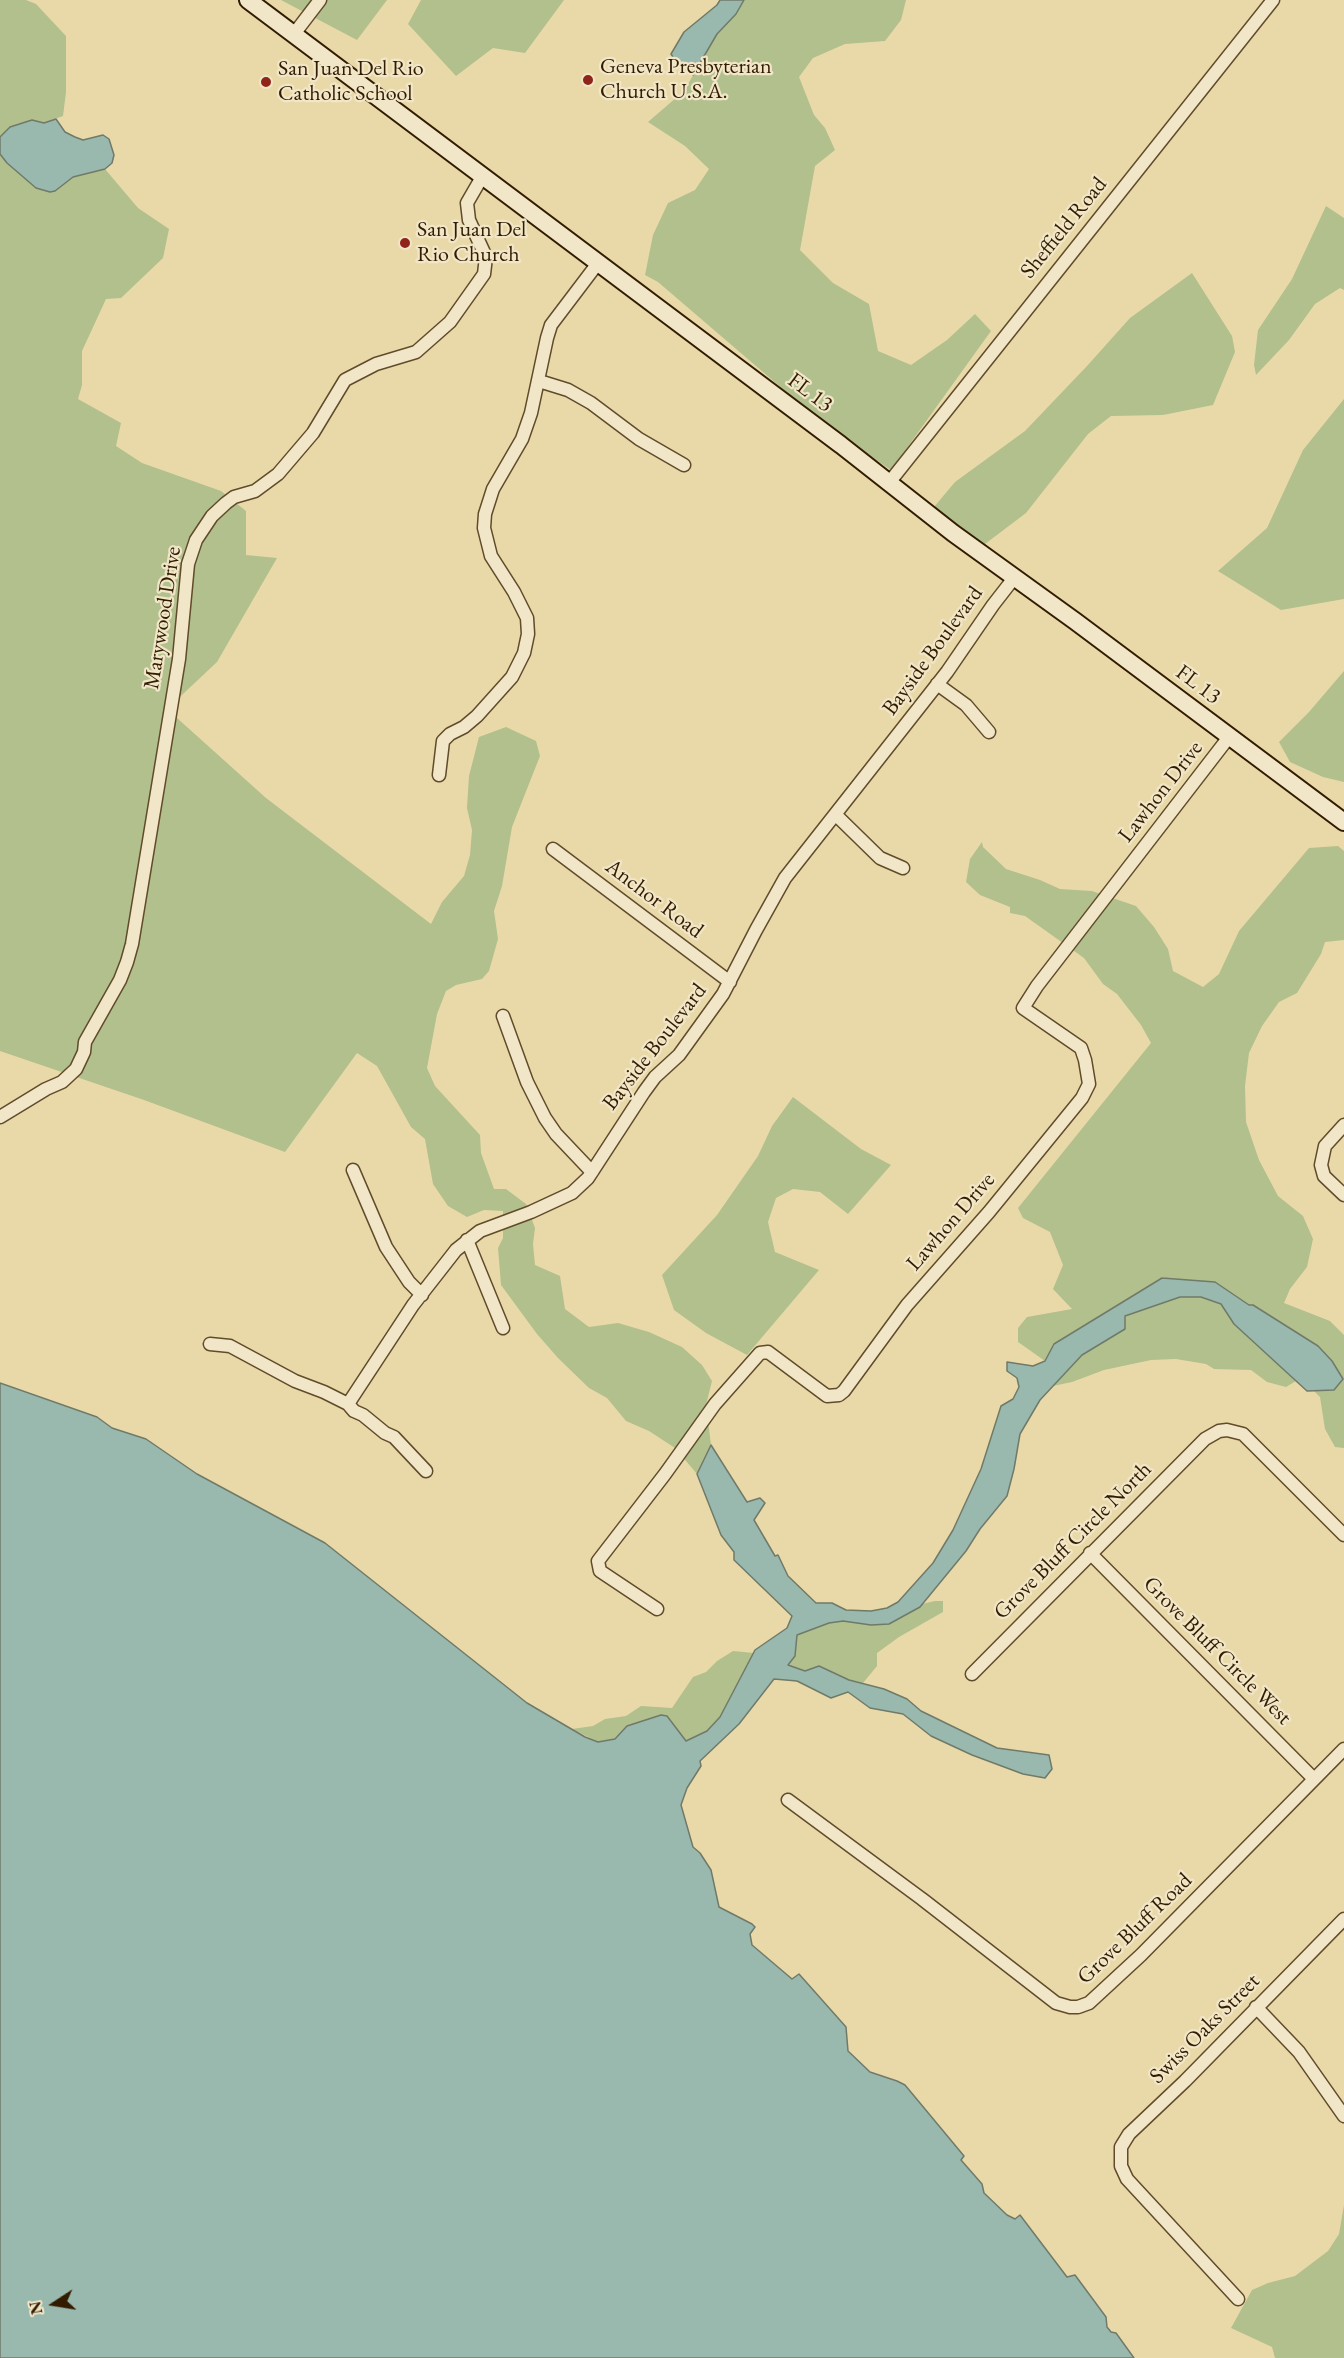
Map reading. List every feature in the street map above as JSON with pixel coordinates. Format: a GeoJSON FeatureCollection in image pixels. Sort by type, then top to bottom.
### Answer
{"type":"FeatureCollection","features":[{"type":"Feature","properties":{"kind":"main road","name":"FL 13"},"geometry":{"type":"LineString","coordinates":[[248,0],[831,438],[888,484],[1344,822]]}},
{"type":"Feature","properties":{"kind":"street"},"geometry":{"type":"LineString","coordinates":[[294,34],[320,0]]}},
{"type":"Feature","properties":{"kind":"street","name":"Sheffield Road"},"geometry":{"type":"LineString","coordinates":[[888,484],[1273,0]]}},
{"type":"Feature","properties":{"kind":"street","name":"Marywood Drive"},"geometry":{"type":"LineString","coordinates":[[0,1117],[70,1077],[81,1061],[85,1042],[120,980],[127,962],[132,944],[179,659],[188,564],[196,540],[212,516],[226,503],[234,497],[255,491],[278,474],[313,433],[345,380],[376,364],[416,352],[450,322],[484,274],[486,257],[469,220],[467,203],[482,177]]}},
{"type":"Feature","properties":{"kind":"street"},"geometry":{"type":"LineString","coordinates":[[439,776],[443,741],[477,717],[512,677],[524,653],[528,634],[527,618],[491,556],[484,528],[485,514],[493,489],[522,439],[539,381],[546,338],[551,326],[598,264]]}},
{"type":"Feature","properties":{"kind":"street"},"geometry":{"type":"LineString","coordinates":[[539,381],[568,390],[639,439],[684,465]]}},
{"type":"Feature","properties":{"kind":"street","name":"Bayside Boulevard"},"geometry":{"type":"LineString","coordinates":[[348,1404],[422,1295],[456,1250],[467,1240],[491,1226],[531,1212],[580,1187],[644,1092],[692,1039],[730,982],[785,878],[937,684],[1014,578]]}},
{"type":"Feature","properties":{"kind":"street"},"geometry":{"type":"LineString","coordinates":[[937,684],[966,705],[989,732]]}},
{"type":"Feature","properties":{"kind":"street","name":"Lawhon Drive"},"geometry":{"type":"LineString","coordinates":[[657,1609],[600,1571],[598,1561],[653,1491],[715,1404],[760,1353],[768,1352],[827,1396],[839,1395],[844,1391],[907,1305],[988,1212],[1082,1098],[1089,1084],[1081,1048],[1023,1008],[1037,986],[1229,737]]}},
{"type":"Feature","properties":{"kind":"street"},"geometry":{"type":"LineString","coordinates":[[836,815],[875,854],[903,868]]}},
{"type":"Feature","properties":{"kind":"street","name":"Anchor Road"},"geometry":{"type":"LineString","coordinates":[[553,849],[730,982]]}},
{"type":"Feature","properties":{"kind":"street"},"geometry":{"type":"LineString","coordinates":[[503,1016],[527,1082],[545,1118],[556,1134],[592,1172]]}},
{"type":"Feature","properties":{"kind":"street"},"geometry":{"type":"LineString","coordinates":[[1344,1125],[1325,1146],[1322,1165],[1324,1176],[1344,1195]]}},
{"type":"Feature","properties":{"kind":"street"},"geometry":{"type":"LineString","coordinates":[[353,1170],[386,1247],[409,1282],[422,1295]]}},
{"type":"Feature","properties":{"kind":"street"},"geometry":{"type":"LineString","coordinates":[[467,1240],[503,1328]]}},
{"type":"Feature","properties":{"kind":"street"},"geometry":{"type":"LineString","coordinates":[[210,1344],[230,1346],[295,1381],[348,1404],[354,1412],[363,1415],[385,1433],[394,1437],[426,1471]]}},
{"type":"Feature","properties":{"kind":"street","name":"Grove Bluff Circle North"},"geometry":{"type":"LineString","coordinates":[[972,1674],[1090,1553],[1212,1434],[1227,1430],[1243,1434],[1344,1535]]}},
{"type":"Feature","properties":{"kind":"street","name":"Grove Bluff Circle West"},"geometry":{"type":"LineString","coordinates":[[1090,1553],[1314,1779]]}},
{"type":"Feature","properties":{"kind":"street","name":"Grove Bluff Road"},"geometry":{"type":"LineString","coordinates":[[788,1800],[922,1899],[1056,2003],[1070,2007],[1089,2003],[1123,1971],[1344,1749]]}},
{"type":"Feature","properties":{"kind":"street","name":"Swiss Oaks Street"},"geometry":{"type":"LineString","coordinates":[[1238,2299],[1127,2179],[1121,2166],[1120,2156],[1123,2142],[1344,1918]]}},
{"type":"Feature","properties":{"kind":"street"},"geometry":{"type":"LineString","coordinates":[[1256,2007],[1288,2039],[1344,2116]]}},
{"type":"Feature","properties":{"kind":"green space"},"geometry":{"type":"Polygon","coordinates":[[[0,0],[26,0],[36,4],[66,36],[66,92],[63,116],[44,123],[32,120],[10,127],[0,137],[0,0]]]}},
{"type":"Feature","properties":{"kind":"green space"},"geometry":{"type":"Polygon","coordinates":[[[281,0],[387,0],[357,40],[281,0]]]}},
{"type":"Feature","properties":{"kind":"green space"},"geometry":{"type":"Polygon","coordinates":[[[421,0],[564,0],[525,53],[493,48],[456,76],[408,24],[421,0]]]}},
{"type":"Feature","properties":{"kind":"green space"},"geometry":{"type":"Polygon","coordinates":[[[744,0],[906,0],[901,20],[885,41],[845,44],[813,58],[799,77],[814,115],[825,128],[835,150],[815,166],[800,250],[833,283],[869,304],[878,351],[911,365],[947,340],[975,314],[991,331],[891,470],[826,426],[658,282],[645,275],[653,235],[668,203],[695,190],[709,169],[685,146],[648,122],[684,91],[717,34],[736,14],[744,0]]]}},
{"type":"Feature","properties":{"kind":"green space"},"geometry":{"type":"Polygon","coordinates":[[[0,154],[36,188],[50,192],[55,191],[73,177],[105,169],[138,208],[169,229],[163,258],[121,298],[106,299],[82,351],[82,385],[78,399],[121,423],[116,446],[142,463],[221,491],[246,511],[246,555],[277,558],[217,662],[167,709],[266,798],[431,924],[442,902],[464,876],[470,855],[472,830],[467,808],[469,776],[479,737],[506,727],[536,741],[540,756],[512,827],[502,886],[494,911],[498,939],[489,971],[482,979],[456,985],[446,991],[437,1014],[427,1068],[435,1086],[480,1135],[481,1153],[494,1189],[506,1189],[526,1204],[535,1228],[533,1244],[535,1265],[560,1276],[565,1309],[589,1327],[618,1323],[649,1332],[682,1347],[702,1365],[712,1381],[706,1405],[711,1445],[697,1474],[675,1448],[649,1431],[626,1421],[607,1398],[589,1388],[537,1334],[501,1285],[498,1248],[503,1238],[503,1211],[484,1210],[467,1217],[448,1206],[433,1184],[425,1139],[411,1127],[377,1066],[357,1053],[285,1152],[144,1100],[0,1051],[0,154]]]}},
{"type":"Feature","properties":{"kind":"green space"},"geometry":{"type":"Polygon","coordinates":[[[1326,206],[1344,218],[1344,290],[1340,288],[1315,304],[1289,340],[1256,375],[1254,365],[1258,330],[1292,279],[1326,206]]]}},
{"type":"Feature","properties":{"kind":"green space"},"geometry":{"type":"Polygon","coordinates":[[[1192,273],[1232,336],[1235,352],[1213,405],[1163,415],[1111,416],[1088,434],[1026,513],[981,547],[934,507],[955,482],[1025,431],[1130,318],[1192,273]]]}},
{"type":"Feature","properties":{"kind":"green space"},"geometry":{"type":"Polygon","coordinates":[[[1344,399],[1344,599],[1281,610],[1218,571],[1267,528],[1303,450],[1344,399]]]}},
{"type":"Feature","properties":{"kind":"green space"},"geometry":{"type":"Polygon","coordinates":[[[1344,671],[1344,782],[1323,777],[1290,762],[1279,742],[1309,712],[1344,671]]]}},
{"type":"Feature","properties":{"kind":"green space"},"geometry":{"type":"Polygon","coordinates":[[[982,842],[983,847],[1006,869],[1060,889],[1092,891],[1136,906],[1154,927],[1168,949],[1173,971],[1203,987],[1219,974],[1239,931],[1309,848],[1338,846],[1344,851],[1344,940],[1325,942],[1321,954],[1297,993],[1279,1002],[1262,1026],[1249,1053],[1245,1086],[1246,1122],[1259,1160],[1278,1196],[1303,1216],[1313,1239],[1307,1267],[1290,1289],[1284,1303],[1330,1321],[1344,1335],[1344,1448],[1335,1447],[1325,1429],[1320,1397],[1314,1391],[1334,1390],[1318,1346],[1215,1282],[1083,1326],[1054,1344],[1045,1361],[1018,1342],[1018,1328],[1027,1317],[1072,1309],[1053,1289],[1063,1265],[1050,1232],[1023,1218],[1018,1208],[1151,1043],[1141,1025],[1117,994],[1103,984],[1084,958],[1025,916],[1010,913],[1010,907],[980,895],[966,882],[970,859],[982,842]]]}},
{"type":"Feature","properties":{"kind":"green space"},"geometry":{"type":"Polygon","coordinates":[[[793,1097],[861,1149],[891,1165],[848,1214],[820,1192],[793,1189],[776,1198],[768,1222],[775,1252],[819,1270],[747,1355],[706,1333],[674,1310],[662,1275],[717,1215],[758,1156],[772,1126],[793,1097]]]}},
{"type":"Feature","properties":{"kind":"green space"},"geometry":{"type":"Polygon","coordinates":[[[1180,1297],[1201,1297],[1221,1304],[1234,1324],[1296,1381],[1286,1387],[1267,1382],[1251,1370],[1214,1369],[1206,1364],[1176,1359],[1151,1360],[1104,1370],[1072,1382],[1053,1386],[1082,1355],[1125,1329],[1124,1316],[1180,1297]]]}},
{"type":"Feature","properties":{"kind":"green space"},"geometry":{"type":"Polygon","coordinates":[[[935,1601],[943,1601],[943,1612],[899,1637],[877,1653],[877,1666],[863,1683],[849,1680],[819,1666],[805,1671],[788,1666],[795,1656],[797,1635],[829,1623],[843,1621],[871,1625],[935,1601]]]}},
{"type":"Feature","properties":{"kind":"green space"},"geometry":{"type":"Polygon","coordinates":[[[733,1651],[754,1653],[720,1717],[707,1731],[686,1742],[667,1716],[627,1726],[615,1739],[598,1742],[572,1729],[593,1726],[605,1719],[626,1716],[641,1706],[672,1708],[693,1677],[706,1672],[717,1661],[733,1651]]]}},
{"type":"Feature","properties":{"kind":"green space"},"geometry":{"type":"Polygon","coordinates":[[[1344,2205],[1344,2358],[1275,2358],[1272,2347],[1231,2328],[1252,2290],[1295,2276],[1328,2251],[1339,2234],[1344,2205]]]}},
{"type":"Feature","properties":{"kind":"water"},"geometry":{"type":"Polygon","coordinates":[[[720,0],[744,0],[736,14],[717,34],[693,75],[678,65],[671,54],[684,32],[720,0]]]}},
{"type":"Feature","properties":{"kind":"water"},"geometry":{"type":"Polygon","coordinates":[[[56,119],[65,132],[83,140],[103,135],[109,139],[114,155],[112,163],[105,169],[73,177],[55,191],[50,192],[36,188],[7,163],[0,154],[0,137],[10,127],[32,120],[44,123],[56,119]]]}},
{"type":"Feature","properties":{"kind":"water"},"geometry":{"type":"Polygon","coordinates":[[[1162,1278],[1215,1282],[1318,1346],[1332,1361],[1343,1379],[1334,1390],[1307,1391],[1234,1324],[1221,1304],[1201,1297],[1180,1297],[1125,1316],[1125,1329],[1082,1355],[1040,1400],[1020,1434],[1007,1496],[920,1607],[889,1624],[871,1625],[843,1621],[829,1623],[797,1635],[795,1656],[788,1665],[805,1671],[819,1666],[849,1680],[884,1689],[907,1699],[921,1711],[997,1748],[1049,1755],[1052,1769],[1045,1778],[1023,1774],[972,1755],[931,1736],[903,1714],[870,1708],[848,1692],[831,1698],[797,1681],[774,1679],[739,1724],[700,1761],[701,1766],[687,1788],[681,1805],[693,1847],[700,1853],[711,1870],[719,1907],[752,1924],[755,1927],[750,1934],[752,1945],[792,1979],[799,1974],[846,2027],[848,2051],[870,2072],[905,2085],[964,2156],[961,2160],[982,2184],[984,2193],[1007,2215],[1015,2219],[1020,2215],[1067,2277],[1075,2275],[1106,2317],[1107,2327],[1111,2332],[1116,2333],[1134,2358],[0,2358],[0,1383],[97,1417],[112,1428],[146,1439],[197,1474],[325,1543],[527,1703],[585,1737],[598,1742],[615,1739],[627,1726],[661,1715],[667,1716],[686,1741],[707,1731],[720,1717],[755,1650],[787,1628],[792,1616],[734,1560],[734,1552],[721,1535],[697,1474],[711,1445],[747,1502],[760,1498],[765,1503],[754,1520],[775,1556],[778,1555],[788,1576],[816,1603],[832,1603],[846,1610],[871,1611],[887,1608],[898,1602],[933,1563],[953,1530],[981,1469],[1001,1406],[1013,1399],[1019,1387],[1017,1378],[1007,1371],[1007,1362],[1033,1366],[1045,1361],[1054,1344],[1162,1278]]]}},
{"type":"Feature","properties":{"kind":"place","name":"Geneva Presbyterian Church U.S.A."},"geometry":{"type":"Point","coordinates":[588,80]}},
{"type":"Feature","properties":{"kind":"place","name":"San Juan Del Rio Catholic School"},"geometry":{"type":"Point","coordinates":[266,82]}},
{"type":"Feature","properties":{"kind":"place","name":"San Juan Del Rio Church"},"geometry":{"type":"Point","coordinates":[405,243]}}]}
